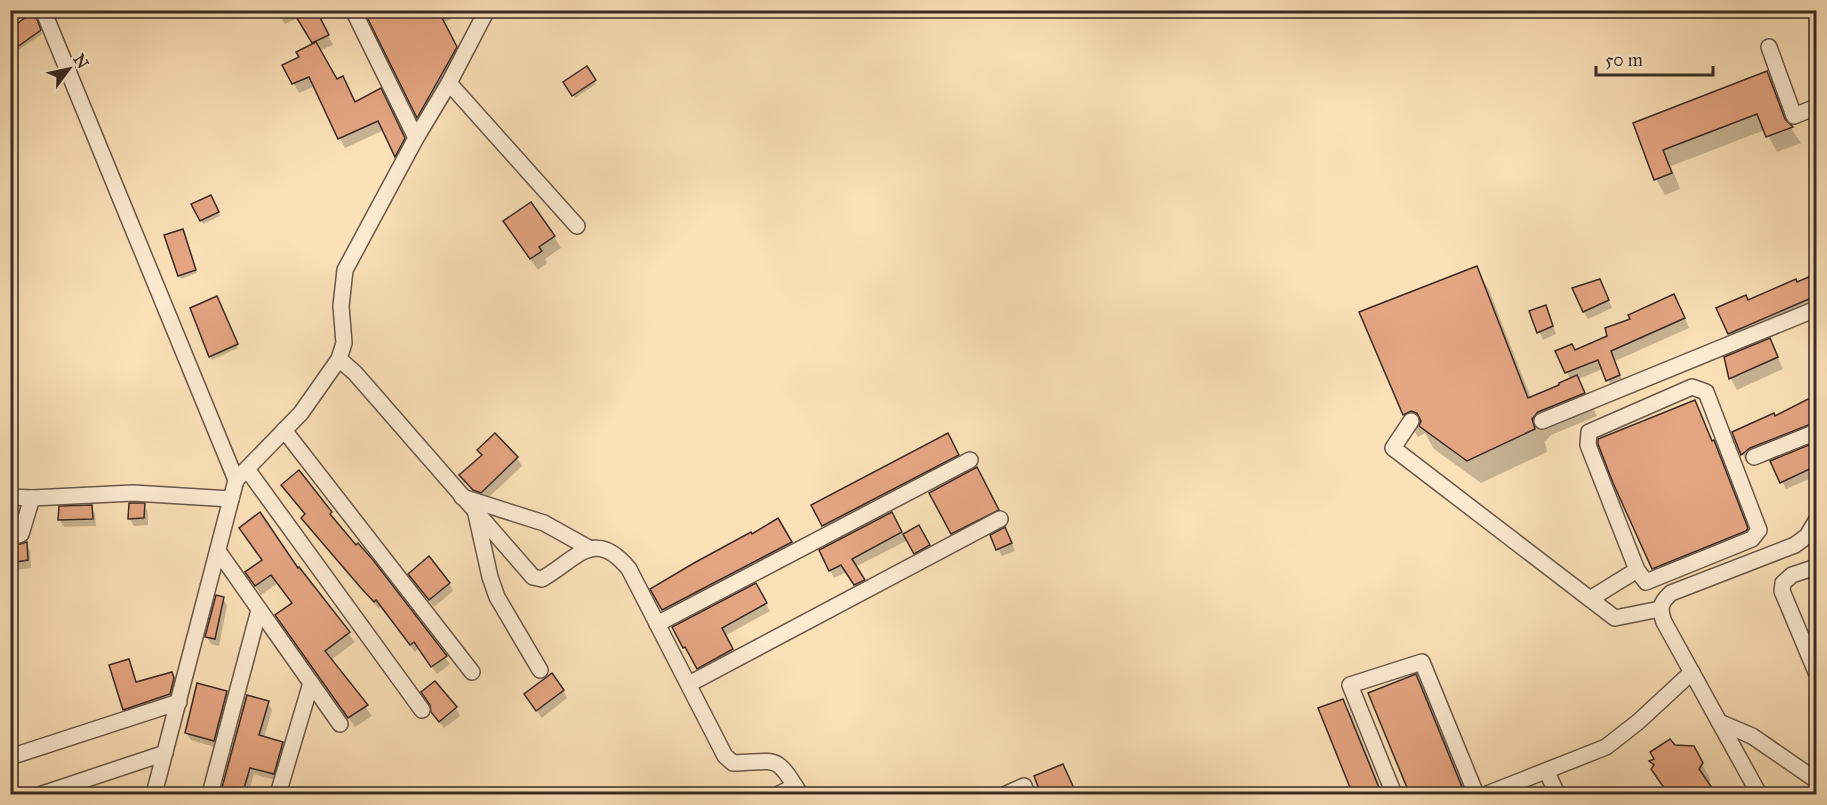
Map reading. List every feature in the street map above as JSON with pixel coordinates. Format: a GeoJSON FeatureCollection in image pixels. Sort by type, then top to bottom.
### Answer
{"type":"FeatureCollection","features":[{"type":"Feature","properties":{"kind":"street"},"geometry":{"type":"LineString","coordinates":[[43,10],[242,474],[422,710]]}},
{"type":"Feature","properties":{"kind":"street"},"geometry":{"type":"LineString","coordinates":[[353,10],[416,138]]}},
{"type":"Feature","properties":{"kind":"street"},"geometry":{"type":"LineString","coordinates":[[154,795],[231,499],[242,474],[301,413],[339,358],[344,343],[340,306],[345,270],[487,10]]}},
{"type":"Feature","properties":{"kind":"street"},"geometry":{"type":"LineString","coordinates":[[1769,47],[1794,116],[1816,107]]}},
{"type":"Feature","properties":{"kind":"street"},"geometry":{"type":"LineString","coordinates":[[449,83],[577,226]]}},
{"type":"Feature","properties":{"kind":"street"},"geometry":{"type":"LineString","coordinates":[[1542,421],[1816,309]]}},
{"type":"Feature","properties":{"kind":"street"},"geometry":{"type":"LineString","coordinates":[[339,358],[536,579],[547,576],[589,548]]}},
{"type":"Feature","properties":{"kind":"street"},"geometry":{"type":"LineString","coordinates":[[1692,387],[1700,388],[1706,392],[1759,530],[1752,539],[1646,582],[1637,570],[1588,445],[1589,432],[1692,387]]}},
{"type":"Feature","properties":{"kind":"street"},"geometry":{"type":"LineString","coordinates":[[1411,421],[1393,448],[1615,618],[1660,609]]}},
{"type":"Feature","properties":{"kind":"street"},"geometry":{"type":"LineString","coordinates":[[284,430],[472,672]]}},
{"type":"Feature","properties":{"kind":"street"},"geometry":{"type":"LineString","coordinates":[[1754,457],[1816,432]]}},
{"type":"Feature","properties":{"kind":"street"},"geometry":{"type":"LineString","coordinates":[[657,624],[970,459]]}},
{"type":"Feature","properties":{"kind":"street"},"geometry":{"type":"LineString","coordinates":[[10,497],[133,493],[231,499]]}},
{"type":"Feature","properties":{"kind":"street"},"geometry":{"type":"LineString","coordinates":[[462,497],[544,523],[589,548],[599,548],[619,557],[629,569],[729,760],[733,763],[776,762],[785,770],[797,790],[779,795]]}},
{"type":"Feature","properties":{"kind":"street"},"geometry":{"type":"LineString","coordinates":[[10,538],[21,534],[32,498]]}},
{"type":"Feature","properties":{"kind":"street"},"geometry":{"type":"LineString","coordinates":[[475,512],[497,597],[540,670]]}},
{"type":"Feature","properties":{"kind":"street"},"geometry":{"type":"LineString","coordinates":[[688,684],[1000,519]]}},
{"type":"Feature","properties":{"kind":"street"},"geometry":{"type":"LineString","coordinates":[[1759,795],[1664,622],[1660,609],[1662,600],[1671,593],[1795,545],[1807,536],[1816,520]]}},
{"type":"Feature","properties":{"kind":"street"},"geometry":{"type":"LineString","coordinates":[[218,551],[340,724]]}},
{"type":"Feature","properties":{"kind":"street"},"geometry":{"type":"LineString","coordinates":[[1816,567],[1792,575],[1783,583],[1782,591],[1816,672]]}},
{"type":"Feature","properties":{"kind":"street"},"geometry":{"type":"LineString","coordinates":[[1590,599],[1637,570]]}},
{"type":"Feature","properties":{"kind":"street"},"geometry":{"type":"LineString","coordinates":[[210,795],[259,610]]}},
{"type":"Feature","properties":{"kind":"street"},"geometry":{"type":"LineString","coordinates":[[1394,795],[1350,686],[1422,662],[1476,795]]}},
{"type":"Feature","properties":{"kind":"street"},"geometry":{"type":"LineString","coordinates":[[1487,795],[1606,747],[1638,722],[1692,672]]}},
{"type":"Feature","properties":{"kind":"street"},"geometry":{"type":"LineString","coordinates":[[278,795],[311,683]]}},
{"type":"Feature","properties":{"kind":"street"},"geometry":{"type":"LineString","coordinates":[[10,757],[178,702]]}},
{"type":"Feature","properties":{"kind":"street"},"geometry":{"type":"LineString","coordinates":[[1719,723],[1752,736],[1816,780]]}},
{"type":"Feature","properties":{"kind":"street"},"geometry":{"type":"LineString","coordinates":[[42,795],[165,753]]}},
{"type":"Feature","properties":{"kind":"street"},"geometry":{"type":"LineString","coordinates":[[1547,772],[1557,795]]}},
{"type":"Feature","properties":{"kind":"street"},"geometry":{"type":"LineString","coordinates":[[1006,795],[1024,786],[1028,795]]}},
{"type":"Feature","properties":{"kind":"building"},"geometry":{"type":"Polygon","coordinates":[[[292,10],[316,10],[329,35],[312,43],[292,10]]]}},
{"type":"Feature","properties":{"kind":"building"},"geometry":{"type":"Polygon","coordinates":[[[382,10],[438,10],[457,47],[417,118],[367,17],[382,10]]]}},
{"type":"Feature","properties":{"kind":"building"},"geometry":{"type":"Polygon","coordinates":[[[34,11],[41,30],[10,52],[10,29],[34,11]]]}},
{"type":"Feature","properties":{"kind":"building"},"geometry":{"type":"Polygon","coordinates":[[[316,42],[337,79],[343,76],[355,102],[381,88],[405,138],[395,157],[378,121],[338,139],[309,77],[292,84],[282,65],[299,57],[296,52],[316,42]]]}},
{"type":"Feature","properties":{"kind":"building"},"geometry":{"type":"Polygon","coordinates":[[[587,66],[596,80],[572,96],[563,82],[587,66]]]}},
{"type":"Feature","properties":{"kind":"building"},"geometry":{"type":"Polygon","coordinates":[[[1767,71],[1785,119],[1793,127],[1766,137],[1757,114],[1663,150],[1672,173],[1654,180],[1633,123],[1767,71]]]}},
{"type":"Feature","properties":{"kind":"building"},"geometry":{"type":"Polygon","coordinates":[[[211,195],[219,212],[200,221],[191,204],[211,195]]]}},
{"type":"Feature","properties":{"kind":"building"},"geometry":{"type":"Polygon","coordinates":[[[531,202],[555,236],[539,247],[542,251],[530,259],[503,221],[531,202]]]}},
{"type":"Feature","properties":{"kind":"building"},"geometry":{"type":"Polygon","coordinates":[[[183,229],[196,270],[178,276],[164,235],[183,229]]]}},
{"type":"Feature","properties":{"kind":"building"},"geometry":{"type":"Polygon","coordinates":[[[1477,266],[1528,398],[1577,375],[1585,393],[1538,412],[1532,419],[1535,429],[1467,461],[1419,426],[1421,421],[1417,413],[1411,411],[1403,415],[1359,312],[1477,266]]]}},
{"type":"Feature","properties":{"kind":"building"},"geometry":{"type":"Polygon","coordinates":[[[1816,274],[1816,296],[1728,334],[1716,308],[1746,295],[1748,300],[1796,279],[1797,282],[1816,274]]]}},
{"type":"Feature","properties":{"kind":"building"},"geometry":{"type":"Polygon","coordinates":[[[1600,279],[1609,300],[1583,312],[1572,288],[1600,279]]]}},
{"type":"Feature","properties":{"kind":"building"},"geometry":{"type":"Polygon","coordinates":[[[1674,294],[1685,318],[1611,351],[1620,375],[1606,381],[1598,360],[1565,373],[1555,351],[1572,344],[1575,350],[1607,336],[1605,328],[1630,319],[1628,315],[1674,294]]]}},
{"type":"Feature","properties":{"kind":"building"},"geometry":{"type":"Polygon","coordinates":[[[217,296],[238,344],[209,357],[190,308],[217,296]]]}},
{"type":"Feature","properties":{"kind":"building"},"geometry":{"type":"Polygon","coordinates":[[[1546,305],[1553,326],[1537,333],[1529,311],[1546,305]]]}},
{"type":"Feature","properties":{"kind":"building"},"geometry":{"type":"Polygon","coordinates":[[[1770,338],[1778,357],[1729,379],[1724,357],[1770,338]]]}},
{"type":"Feature","properties":{"kind":"building"},"geometry":{"type":"Polygon","coordinates":[[[1816,395],[1816,422],[1750,448],[1741,455],[1732,432],[1774,413],[1775,416],[1816,395]]]}},
{"type":"Feature","properties":{"kind":"building"},"geometry":{"type":"Polygon","coordinates":[[[1695,400],[1712,441],[1714,440],[1748,528],[1746,531],[1652,569],[1613,483],[1598,439],[1695,400]]]}},
{"type":"Feature","properties":{"kind":"building"},"geometry":{"type":"Polygon","coordinates":[[[495,433],[518,457],[481,493],[473,490],[459,475],[482,455],[477,450],[495,433]]]}},
{"type":"Feature","properties":{"kind":"building"},"geometry":{"type":"Polygon","coordinates":[[[948,433],[959,455],[822,526],[811,505],[948,433]]]}},
{"type":"Feature","properties":{"kind":"building"},"geometry":{"type":"Polygon","coordinates":[[[1816,442],[1816,466],[1780,483],[1770,461],[1816,442]]]}},
{"type":"Feature","properties":{"kind":"building"},"geometry":{"type":"Polygon","coordinates":[[[977,467],[999,510],[951,534],[929,493],[977,467]]]}},
{"type":"Feature","properties":{"kind":"building"},"geometry":{"type":"Polygon","coordinates":[[[299,470],[332,512],[330,514],[356,545],[358,543],[373,560],[447,656],[431,667],[414,642],[410,645],[376,600],[374,602],[361,588],[301,518],[305,514],[281,485],[299,470]]]}},
{"type":"Feature","properties":{"kind":"building"},"geometry":{"type":"Polygon","coordinates":[[[129,503],[145,503],[144,518],[128,519],[129,503]]]}},
{"type":"Feature","properties":{"kind":"building"},"geometry":{"type":"Polygon","coordinates":[[[92,505],[93,519],[58,520],[59,506],[92,505]]]}},
{"type":"Feature","properties":{"kind":"building"},"geometry":{"type":"Polygon","coordinates":[[[260,512],[298,568],[350,632],[325,651],[368,705],[348,718],[275,615],[292,603],[271,575],[255,586],[245,572],[262,560],[239,528],[260,512]]]}},
{"type":"Feature","properties":{"kind":"building"},"geometry":{"type":"Polygon","coordinates":[[[892,512],[902,532],[852,559],[865,580],[854,585],[841,565],[829,571],[819,550],[892,512]]]}},
{"type":"Feature","properties":{"kind":"building"},"geometry":{"type":"Polygon","coordinates":[[[778,518],[792,542],[662,610],[650,589],[778,518]]]}},
{"type":"Feature","properties":{"kind":"building"},"geometry":{"type":"Polygon","coordinates":[[[919,525],[930,545],[914,554],[903,534],[919,525]]]}},
{"type":"Feature","properties":{"kind":"building"},"geometry":{"type":"Polygon","coordinates":[[[1005,527],[1012,543],[996,550],[990,535],[1005,527]]]}},
{"type":"Feature","properties":{"kind":"building"},"geometry":{"type":"Polygon","coordinates":[[[27,542],[28,560],[10,563],[10,547],[27,542]]]}},
{"type":"Feature","properties":{"kind":"building"},"geometry":{"type":"Polygon","coordinates":[[[429,556],[450,583],[429,600],[408,574],[429,556]]]}},
{"type":"Feature","properties":{"kind":"building"},"geometry":{"type":"Polygon","coordinates":[[[756,583],[767,603],[722,628],[733,649],[697,669],[672,627],[756,583]]]}},
{"type":"Feature","properties":{"kind":"building"},"geometry":{"type":"Polygon","coordinates":[[[216,595],[224,597],[215,639],[205,637],[216,595]]]}},
{"type":"Feature","properties":{"kind":"building"},"geometry":{"type":"Polygon","coordinates":[[[129,659],[136,682],[172,672],[174,678],[170,694],[123,710],[109,665],[129,659]]]}},
{"type":"Feature","properties":{"kind":"building"},"geometry":{"type":"Polygon","coordinates":[[[552,673],[564,690],[536,711],[524,694],[552,673]]]}},
{"type":"Feature","properties":{"kind":"building"},"geometry":{"type":"Polygon","coordinates":[[[1416,674],[1462,787],[1443,795],[1410,795],[1368,693],[1416,674]]]}},
{"type":"Feature","properties":{"kind":"building"},"geometry":{"type":"Polygon","coordinates":[[[435,681],[457,707],[439,722],[421,692],[435,681]]]}},
{"type":"Feature","properties":{"kind":"building"},"geometry":{"type":"Polygon","coordinates":[[[197,683],[227,691],[214,741],[185,733],[197,683]]]}},
{"type":"Feature","properties":{"kind":"building"},"geometry":{"type":"Polygon","coordinates":[[[247,695],[269,701],[259,735],[283,742],[274,774],[250,768],[242,795],[220,795],[247,695]]]}},
{"type":"Feature","properties":{"kind":"building"},"geometry":{"type":"Polygon","coordinates":[[[1343,699],[1382,795],[1353,795],[1318,708],[1343,699]]]}},
{"type":"Feature","properties":{"kind":"building"},"geometry":{"type":"Polygon","coordinates":[[[1670,739],[1675,745],[1694,746],[1703,763],[1699,769],[1717,795],[1669,795],[1651,769],[1654,765],[1649,761],[1654,759],[1650,752],[1670,739]]]}},
{"type":"Feature","properties":{"kind":"building"},"geometry":{"type":"Polygon","coordinates":[[[1063,764],[1077,795],[1041,795],[1034,776],[1063,764]]]}}]}
